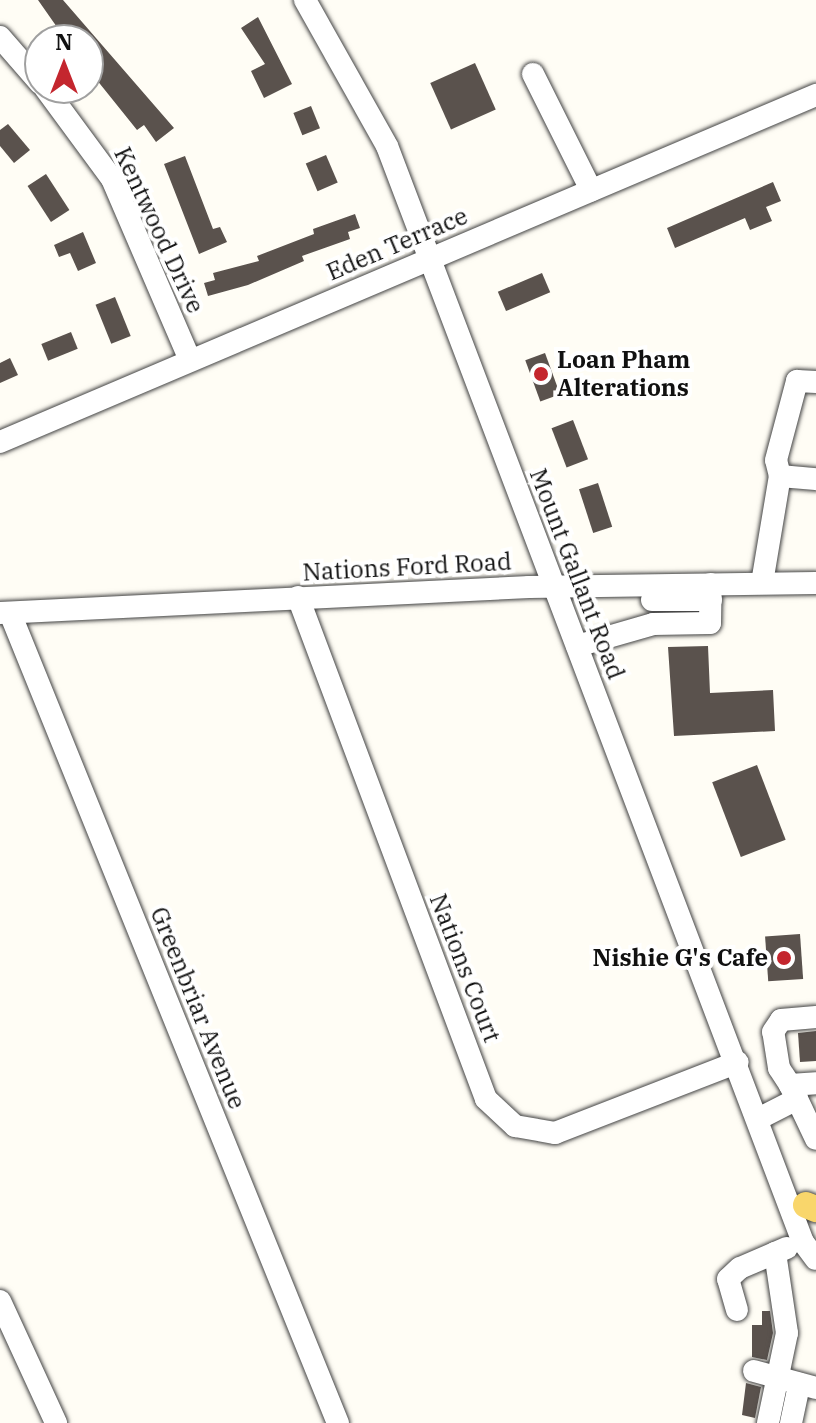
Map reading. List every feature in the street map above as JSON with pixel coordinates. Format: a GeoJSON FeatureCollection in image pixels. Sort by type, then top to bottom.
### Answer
{"type":"FeatureCollection","features":[{"type":"Feature","properties":{"kind":"street","name":"Mount Gallant Road"},"geometry":{"type":"LineString","coordinates":[[305,0],[387,146],[810,1251]]}},
{"type":"Feature","properties":{"kind":"street"},"geometry":{"type":"LineString","coordinates":[[0,37],[24,65]]}},
{"type":"Feature","properties":{"kind":"street"},"geometry":{"type":"LineString","coordinates":[[533,74],[591,190]]}},
{"type":"Feature","properties":{"kind":"street","name":"Eden Terrace"},"geometry":{"type":"LineString","coordinates":[[0,442],[816,95]]}},
{"type":"Feature","properties":{"kind":"street","name":"Kentwood Drive"},"geometry":{"type":"LineString","coordinates":[[57,104],[112,179],[190,360]]}},
{"type":"Feature","properties":{"kind":"street"},"geometry":{"type":"LineString","coordinates":[[762,583],[780,476],[776,460],[797,381],[816,382]]}},
{"type":"Feature","properties":{"kind":"street"},"geometry":{"type":"LineString","coordinates":[[780,476],[815,471]]}},
{"type":"Feature","properties":{"kind":"street","name":"Nations Ford Road"},"geometry":{"type":"LineString","coordinates":[[5,613],[554,587],[711,592],[762,583],[816,583]]}},
{"type":"Feature","properties":{"kind":"street"},"geometry":{"type":"LineString","coordinates":[[652,592],[653,624]]}},
{"type":"Feature","properties":{"kind":"street"},"geometry":{"type":"LineString","coordinates":[[577,646],[653,624],[710,623],[711,592]]}},
{"type":"Feature","properties":{"kind":"street","name":"Nations Court"},"geometry":{"type":"LineString","coordinates":[[298,597],[486,1099],[515,1126],[555,1133],[738,1062]]}},
{"type":"Feature","properties":{"kind":"street","name":"Greenbriar Avenue"},"geometry":{"type":"LineString","coordinates":[[5,613],[338,1423]]}},
{"type":"Feature","properties":{"kind":"street"},"geometry":{"type":"LineString","coordinates":[[816,1017],[781,1020],[773,1032],[779,1068],[816,1139]]}},
{"type":"Feature","properties":{"kind":"street"},"geometry":{"type":"LineString","coordinates":[[758,1119],[793,1092],[816,1083]]}},
{"type":"Feature","properties":{"kind":"street","name":"Mount Gallant Road"},"geometry":{"type":"LineString","coordinates":[[781,1177],[813,1211]]}},
{"type":"Feature","properties":{"kind":"street"},"geometry":{"type":"LineString","coordinates":[[737,1310],[728,1279],[775,1253],[810,1251]]}},
{"type":"Feature","properties":{"kind":"street"},"geometry":{"type":"LineString","coordinates":[[775,1253],[798,1384],[791,1423]]}},
{"type":"Feature","properties":{"kind":"street"},"geometry":{"type":"LineString","coordinates":[[0,1301],[56,1423]]}},
{"type":"Feature","properties":{"kind":"street"},"geometry":{"type":"LineString","coordinates":[[754,1371],[798,1384]]}},
{"type":"Feature","properties":{"kind":"street"},"geometry":{"type":"LineString","coordinates":[[768,1423],[798,1384]]}},
{"type":"Feature","properties":{"kind":"building"},"geometry":{"type":"Polygon","coordinates":[[[38,0],[63,0],[84,24],[55,24],[38,0]]]}},
{"type":"Feature","properties":{"kind":"building"},"geometry":{"type":"Polygon","coordinates":[[[258,17],[292,84],[264,98],[251,71],[265,64],[241,28],[258,17]]]}},
{"type":"Feature","properties":{"kind":"building"},"geometry":{"type":"Polygon","coordinates":[[[104,47],[174,128],[156,142],[144,125],[137,130],[104,89],[104,47]]]}},
{"type":"Feature","properties":{"kind":"building"},"geometry":{"type":"Polygon","coordinates":[[[475,63],[496,110],[451,130],[430,83],[475,63]]]}},
{"type":"Feature","properties":{"kind":"building"},"geometry":{"type":"Polygon","coordinates":[[[311,106],[320,128],[302,135],[293,113],[311,106]]]}},
{"type":"Feature","properties":{"kind":"building"},"geometry":{"type":"Polygon","coordinates":[[[8,124],[30,150],[14,163],[0,146],[0,130],[8,124]]]}},
{"type":"Feature","properties":{"kind":"building"},"geometry":{"type":"Polygon","coordinates":[[[326,155],[338,183],[317,191],[306,164],[326,155]]]}},
{"type":"Feature","properties":{"kind":"building"},"geometry":{"type":"Polygon","coordinates":[[[185,156],[213,229],[220,227],[227,242],[199,254],[164,164],[185,156]]]}},
{"type":"Feature","properties":{"kind":"building"},"geometry":{"type":"Polygon","coordinates":[[[46,174],[69,210],[51,222],[28,186],[46,174]]]}},
{"type":"Feature","properties":{"kind":"building"},"geometry":{"type":"Polygon","coordinates":[[[773,182],[781,201],[766,207],[772,221],[750,230],[745,218],[675,248],[667,228],[773,182]]]}},
{"type":"Feature","properties":{"kind":"building"},"geometry":{"type":"Polygon","coordinates":[[[355,214],[360,228],[348,232],[350,239],[302,256],[304,261],[248,285],[208,296],[204,283],[215,280],[213,273],[259,261],[257,256],[314,234],[313,229],[355,214]]]}},
{"type":"Feature","properties":{"kind":"building"},"geometry":{"type":"Polygon","coordinates":[[[83,232],[96,263],[78,271],[70,253],[59,257],[54,245],[83,232]]]}},
{"type":"Feature","properties":{"kind":"building"},"geometry":{"type":"Polygon","coordinates":[[[542,273],[550,292],[506,311],[498,292],[542,273]]]}},
{"type":"Feature","properties":{"kind":"building"},"geometry":{"type":"Polygon","coordinates":[[[115,297],[131,336],[111,344],[96,305],[115,297]]]}},
{"type":"Feature","properties":{"kind":"building"},"geometry":{"type":"Polygon","coordinates":[[[71,332],[78,349],[48,361],[41,344],[71,332]]]}},
{"type":"Feature","properties":{"kind":"building"},"geometry":{"type":"Polygon","coordinates":[[[545,353],[560,394],[540,402],[525,360],[545,353]]]}},
{"type":"Feature","properties":{"kind":"building"},"geometry":{"type":"Polygon","coordinates":[[[10,358],[18,375],[0,383],[0,363],[10,358]]]}},
{"type":"Feature","properties":{"kind":"building"},"geometry":{"type":"Polygon","coordinates":[[[573,420],[588,459],[567,467],[552,428],[573,420]]]}},
{"type":"Feature","properties":{"kind":"building"},"geometry":{"type":"Polygon","coordinates":[[[598,483],[612,527],[593,533],[579,489],[598,483]]]}},
{"type":"Feature","properties":{"kind":"building"},"geometry":{"type":"Polygon","coordinates":[[[708,646],[710,693],[773,690],[775,731],[674,736],[668,647],[708,646]]]}},
{"type":"Feature","properties":{"kind":"building"},"geometry":{"type":"Polygon","coordinates":[[[757,765],[786,840],[741,857],[712,782],[757,765]]]}},
{"type":"Feature","properties":{"kind":"building","name":"Nishie G's Cafe"},"geometry":{"type":"Polygon","coordinates":[[[800,934],[803,979],[768,981],[765,936],[800,934]]]}},
{"type":"Feature","properties":{"kind":"building"},"geometry":{"type":"Polygon","coordinates":[[[816,1031],[816,1061],[800,1062],[798,1033],[816,1031]]]}},
{"type":"Feature","properties":{"kind":"building"},"geometry":{"type":"Polygon","coordinates":[[[762,1311],[770,1311],[773,1333],[767,1360],[752,1357],[752,1325],[762,1325],[762,1311]]]}},
{"type":"Feature","properties":{"kind":"building"},"geometry":{"type":"Polygon","coordinates":[[[746,1383],[761,1387],[755,1418],[742,1415],[746,1383]]]}},
{"type":"Feature","properties":{"kind":"place","name":"Loan Pham Alterations"},"geometry":{"type":"Point","coordinates":[541,374]}},
{"type":"Feature","properties":{"kind":"place","name":"Nishie G's Cafe"},"geometry":{"type":"Point","coordinates":[784,958]}}]}
